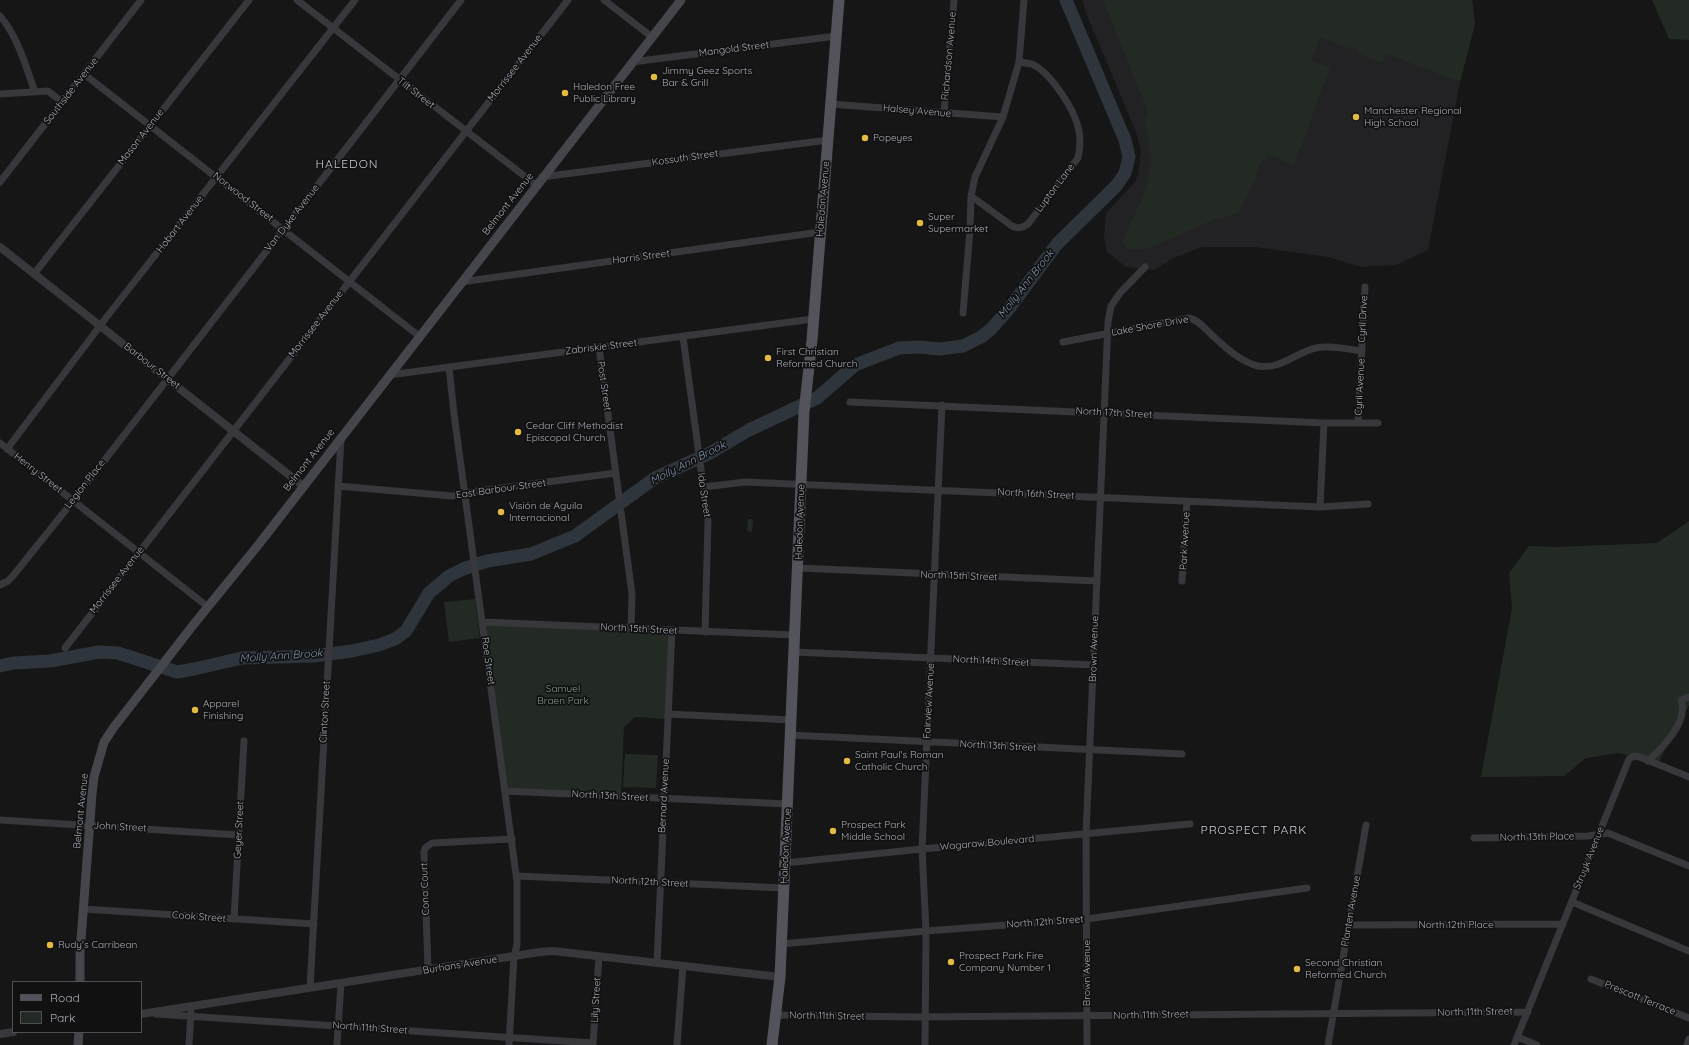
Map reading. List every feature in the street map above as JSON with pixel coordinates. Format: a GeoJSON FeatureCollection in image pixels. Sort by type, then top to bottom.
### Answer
{"type":"FeatureCollection","features":[{"type":"Feature","properties":{"kind":"main road","name":"Belmont Avenue"},"geometry":{"type":"LineString","coordinates":[[80,981],[80,953],[94,777],[104,742],[144,688],[176,649],[681,0]]}},
{"type":"Feature","properties":{"kind":"main road","name":"Haledon Avenue"},"geometry":{"type":"LineString","coordinates":[[772,1045],[774,1015],[780,977],[804,412],[814,319],[839,0]]}},
{"type":"Feature","properties":{"kind":"main road"},"geometry":{"type":"LineString","coordinates":[[78,1045],[79,1033]]}},
{"type":"Feature","properties":{"kind":"street","name":"Southside Avenue"},"geometry":{"type":"LineString","coordinates":[[0,182],[141,0]]}},
{"type":"Feature","properties":{"kind":"street","name":"Mason Avenue"},"geometry":{"type":"LineString","coordinates":[[34,274],[248,0]]}},
{"type":"Feature","properties":{"kind":"street","name":"Tilt Street"},"geometry":{"type":"LineString","coordinates":[[297,0],[536,185]]}},
{"type":"Feature","properties":{"kind":"street","name":"Hobart Avenue"},"geometry":{"type":"LineString","coordinates":[[7,449],[100,326],[355,0]]}},
{"type":"Feature","properties":{"kind":"street","name":"Van Dyke Avenue"},"geometry":{"type":"LineString","coordinates":[[167,378],[461,0]]}},
{"type":"Feature","properties":{"kind":"street","name":"Morrissee Avenue"},"geometry":{"type":"LineString","coordinates":[[65,648],[568,0]]}},
{"type":"Feature","properties":{"kind":"street"},"geometry":{"type":"LineString","coordinates":[[604,0],[652,37]]}},
{"type":"Feature","properties":{"kind":"street","name":"Richardson Avenue"},"geometry":{"type":"LineString","coordinates":[[944,113],[954,0]]}},
{"type":"Feature","properties":{"kind":"street"},"geometry":{"type":"LineString","coordinates":[[963,313],[970,230],[971,196],[975,177],[1003,117],[1019,62],[1024,0]]}},
{"type":"Feature","properties":{"kind":"street"},"geometry":{"type":"LineString","coordinates":[[0,16],[6,23],[14,38],[34,92]]}},
{"type":"Feature","properties":{"kind":"street","name":"Mangold Street"},"geometry":{"type":"LineString","coordinates":[[632,62],[836,36]]}},
{"type":"Feature","properties":{"kind":"street","name":"Lupton Lane"},"geometry":{"type":"LineString","coordinates":[[971,196],[1012,226],[1018,228],[1023,227],[1028,224],[1078,158],[1080,148],[1078,127],[1066,101],[1055,83],[1033,64],[1019,62]]}},
{"type":"Feature","properties":{"kind":"street","name":"Norwood Street"},"geometry":{"type":"LineString","coordinates":[[84,74],[419,336]]}},
{"type":"Feature","properties":{"kind":"street"},"geometry":{"type":"LineString","coordinates":[[0,94],[48,91],[62,102]]}},
{"type":"Feature","properties":{"kind":"street","name":"Halsey Avenue"},"geometry":{"type":"LineString","coordinates":[[830,104],[1003,117]]}},
{"type":"Feature","properties":{"kind":"street","name":"Kossuth Street"},"geometry":{"type":"LineString","coordinates":[[542,177],[828,140]]}},
{"type":"Feature","properties":{"kind":"street","name":"Harris Street"},"geometry":{"type":"LineString","coordinates":[[461,282],[820,232]]}},
{"type":"Feature","properties":{"kind":"street","name":"Barbour Street"},"geometry":{"type":"LineString","coordinates":[[0,247],[303,486]]}},
{"type":"Feature","properties":{"kind":"street","name":"Brown Avenue"},"geometry":{"type":"LineString","coordinates":[[1088,1045],[1086,834],[1108,333],[1111,306],[1120,293],[1145,267]]}},
{"type":"Feature","properties":{"kind":"street","name":"Cyril Drive"},"geometry":{"type":"LineString","coordinates":[[1362,350],[1365,287]]}},
{"type":"Feature","properties":{"kind":"street","name":"Lake Shore Drive"},"geometry":{"type":"LineString","coordinates":[[1063,342],[1189,318],[1193,319],[1245,361],[1266,366],[1274,366],[1315,348],[1332,347],[1362,350]]}},
{"type":"Feature","properties":{"kind":"street","name":"Zabriskie Street"},"geometry":{"type":"LineString","coordinates":[[389,375],[814,319]]}},
{"type":"Feature","properties":{"kind":"street","name":"Ida Street"},"geometry":{"type":"LineString","coordinates":[[683,336],[704,487],[709,535],[705,632]]}},
{"type":"Feature","properties":{"kind":"street","name":"Post Street"},"geometry":{"type":"LineString","coordinates":[[599,347],[619,497]]}},
{"type":"Feature","properties":{"kind":"street","name":"Cyril Avenue"},"geometry":{"type":"LineString","coordinates":[[1358,423],[1362,350]]}},
{"type":"Feature","properties":{"kind":"street","name":"Roe Street"},"geometry":{"type":"LineString","coordinates":[[449,367],[476,579],[517,876],[517,945],[514,956],[509,1041]]}},
{"type":"Feature","properties":{"kind":"street","name":"Legion Place"},"geometry":{"type":"LineString","coordinates":[[0,585],[12,577],[73,501],[167,378]]}},
{"type":"Feature","properties":{"kind":"street","name":"North 17th Street"},"geometry":{"type":"LineString","coordinates":[[850,402],[1324,423],[1378,424]]}},
{"type":"Feature","properties":{"kind":"street","name":"Fairview Avenue"},"geometry":{"type":"LineString","coordinates":[[925,1045],[926,931],[922,849],[942,405]]}},
{"type":"Feature","properties":{"kind":"street"},"geometry":{"type":"LineString","coordinates":[[1320,507],[1324,423]]}},
{"type":"Feature","properties":{"kind":"street","name":"Clinton Street"},"geometry":{"type":"LineString","coordinates":[[310,987],[328,646],[341,437]]}},
{"type":"Feature","properties":{"kind":"street","name":"Henry Street"},"geometry":{"type":"LineString","coordinates":[[0,443],[208,607]]}},
{"type":"Feature","properties":{"kind":"street","name":"East Barbour Street"},"geometry":{"type":"LineString","coordinates":[[338,486],[452,496],[616,473]]}},
{"type":"Feature","properties":{"kind":"street","name":"North 16th Street"},"geometry":{"type":"LineString","coordinates":[[704,487],[745,482],[938,489],[1101,498],[1320,507],[1368,504]]}},
{"type":"Feature","properties":{"kind":"street","name":"Park Avenue"},"geometry":{"type":"LineString","coordinates":[[1182,581],[1187,501]]}},
{"type":"Feature","properties":{"kind":"street"},"geometry":{"type":"LineString","coordinates":[[621,512],[632,594],[631,628]]}},
{"type":"Feature","properties":{"kind":"street","name":"North 15th Street"},"geometry":{"type":"LineString","coordinates":[[798,568],[1097,581]]}},
{"type":"Feature","properties":{"kind":"street","name":"North 15th Street"},"geometry":{"type":"LineString","coordinates":[[483,622],[794,635]]}},
{"type":"Feature","properties":{"kind":"street","name":"Bernard Avenue"},"geometry":{"type":"LineString","coordinates":[[657,962],[672,630]]}},
{"type":"Feature","properties":{"kind":"street","name":"North 14th Street"},"geometry":{"type":"LineString","coordinates":[[794,652],[1093,666]]}},
{"type":"Feature","properties":{"kind":"street"},"geometry":{"type":"LineString","coordinates":[[1689,697],[1681,700],[1683,704],[1683,713],[1678,729],[1668,742],[1648,761],[1689,777]]}},
{"type":"Feature","properties":{"kind":"street"},"geometry":{"type":"LineString","coordinates":[[668,714],[791,720]]}},
{"type":"Feature","properties":{"kind":"street","name":"North 13th Street"},"geometry":{"type":"LineString","coordinates":[[790,735],[1182,754]]}},
{"type":"Feature","properties":{"kind":"street","name":"Geyer Street"},"geometry":{"type":"LineString","coordinates":[[234,919],[244,741]]}},
{"type":"Feature","properties":{"kind":"street","name":"Struyk Avenue"},"geometry":{"type":"LineString","coordinates":[[1514,1045],[1630,759],[1634,756],[1648,761]]}},
{"type":"Feature","properties":{"kind":"street","name":"North 13th Street"},"geometry":{"type":"LineString","coordinates":[[505,791],[788,804]]}},
{"type":"Feature","properties":{"kind":"street","name":"John Street"},"geometry":{"type":"LineString","coordinates":[[0,820],[239,835]]}},
{"type":"Feature","properties":{"kind":"street","name":"Wagaraw Boulevard"},"geometry":{"type":"LineString","coordinates":[[785,863],[1190,824]]}},
{"type":"Feature","properties":{"kind":"street","name":"Planten Avenue"},"geometry":{"type":"LineString","coordinates":[[1328,1045],[1366,825]]}},
{"type":"Feature","properties":{"kind":"street","name":"North 13th Place"},"geometry":{"type":"LineString","coordinates":[[1474,838],[1608,833],[1689,866]]}},
{"type":"Feature","properties":{"kind":"street","name":"Cona Court"},"geometry":{"type":"LineString","coordinates":[[428,970],[425,848],[432,843],[512,839]]}},
{"type":"Feature","properties":{"kind":"street","name":"North 12th Street"},"geometry":{"type":"LineString","coordinates":[[517,876],[784,888]]}},
{"type":"Feature","properties":{"kind":"street","name":"North 12th Street"},"geometry":{"type":"LineString","coordinates":[[781,944],[1087,919],[1307,888]]}},
{"type":"Feature","properties":{"kind":"street"},"geometry":{"type":"LineString","coordinates":[[1572,902],[1689,951]]}},
{"type":"Feature","properties":{"kind":"street","name":"Cook Street"},"geometry":{"type":"LineString","coordinates":[[84,909],[314,924]]}},
{"type":"Feature","properties":{"kind":"street","name":"North 12th Place"},"geometry":{"type":"LineString","coordinates":[[1349,925],[1563,924]]}},
{"type":"Feature","properties":{"kind":"street","name":"Burhans Avenue"},"geometry":{"type":"LineString","coordinates":[[144,1013],[553,951],[780,977]]}},
{"type":"Feature","properties":{"kind":"street","name":"Lily Street"},"geometry":{"type":"LineString","coordinates":[[593,1044],[599,956]]}},
{"type":"Feature","properties":{"kind":"street"},"geometry":{"type":"LineString","coordinates":[[677,1045],[683,966]]}},
{"type":"Feature","properties":{"kind":"street","name":"Prescott Terrace"},"geometry":{"type":"LineString","coordinates":[[1591,979],[1689,1018]]}},
{"type":"Feature","properties":{"kind":"street"},"geometry":{"type":"LineString","coordinates":[[337,1045],[340,983]]}},
{"type":"Feature","properties":{"kind":"street"},"geometry":{"type":"LineString","coordinates":[[189,1045],[191,1006]]}},
{"type":"Feature","properties":{"kind":"street","name":"North 11th Street"},"geometry":{"type":"LineString","coordinates":[[774,1015],[925,1017],[1528,1012]]}},
{"type":"Feature","properties":{"kind":"street","name":"North 11th Street"},"geometry":{"type":"LineString","coordinates":[[144,1013],[338,1026],[509,1041],[593,1044]]}},
{"type":"Feature","properties":{"kind":"street"},"geometry":{"type":"LineString","coordinates":[[0,1034],[12,1032]]}},
{"type":"Feature","properties":{"kind":"street"},"geometry":{"type":"LineString","coordinates":[[1517,1037],[1537,1045]]}},
{"type":"Feature","properties":{"kind":"street"},"geometry":{"type":"LineString","coordinates":[[1686,1045],[1689,1039]]}},
{"type":"Feature","properties":{"kind":"shaded area"},"geometry":{"type":"Polygon","coordinates":[[[1082,0],[1472,0],[1475,24],[1460,82],[1428,250],[1396,265],[1361,267],[1328,257],[1255,247],[1202,247],[1174,258],[1154,270],[1126,267],[1107,252],[1104,236],[1106,213],[1135,182],[1138,175],[1141,151],[1136,132],[1086,13],[1082,0]]]}},
{"type":"Feature","properties":{"kind":"green space"},"geometry":{"type":"Polygon","coordinates":[[[1103,0],[1472,0],[1475,24],[1460,82],[1386,54],[1382,63],[1357,53],[1358,50],[1350,46],[1349,49],[1320,37],[1311,60],[1330,68],[1294,165],[1268,155],[1266,161],[1262,160],[1255,180],[1238,213],[1213,220],[1148,249],[1127,249],[1123,242],[1143,197],[1150,173],[1150,147],[1144,121],[1148,111],[1103,0]]]}},
{"type":"Feature","properties":{"kind":"green space"},"geometry":{"type":"Polygon","coordinates":[[[1652,0],[1689,0],[1689,40],[1669,39],[1652,0]]]}},
{"type":"Feature","properties":{"kind":"green space"},"geometry":{"type":"Polygon","coordinates":[[[748,519],[753,519],[752,532],[747,531],[748,519]]]}},
{"type":"Feature","properties":{"kind":"green space"},"geometry":{"type":"Polygon","coordinates":[[[1689,521],[1689,705],[1658,763],[1619,753],[1586,758],[1564,776],[1481,777],[1512,608],[1509,573],[1529,546],[1557,547],[1657,543],[1689,521]]]}},
{"type":"Feature","properties":{"kind":"green space"},"geometry":{"type":"Polygon","coordinates":[[[475,599],[480,638],[449,642],[444,602],[475,599]]]}},
{"type":"Feature","properties":{"kind":"green space","name":"Samuel Braen Park"},"geometry":{"type":"Polygon","coordinates":[[[484,622],[673,630],[668,719],[635,717],[624,727],[621,798],[505,793],[484,622]]]}},
{"type":"Feature","properties":{"kind":"green space"},"geometry":{"type":"Polygon","coordinates":[[[625,754],[658,755],[656,788],[623,787],[625,754]]]}},
{"type":"Feature","properties":{"kind":"waterway","name":"Molly Ann Brook"},"geometry":{"type":"LineString","coordinates":[[0,666],[13,663],[50,661],[99,652],[118,653],[177,672],[242,658],[314,656],[352,651],[379,645],[395,639],[406,631],[429,593],[449,576],[463,569],[487,561],[531,554],[575,536],[655,478],[710,453],[749,430],[817,398],[855,365],[899,348],[919,347],[940,349],[963,346],[981,337],[990,330],[1008,310],[1057,244],[1117,185],[1125,173],[1129,157],[1125,140],[1066,0]]}},
{"type":"Feature","properties":{"kind":"place","name":"Jimmy Geez Sports Bar & Grill"},"geometry":{"type":"Point","coordinates":[654,77]}},
{"type":"Feature","properties":{"kind":"place","name":"Haledon Free Public Library"},"geometry":{"type":"Point","coordinates":[565,93]}},
{"type":"Feature","properties":{"kind":"place","name":"Manchester Regional High School"},"geometry":{"type":"Point","coordinates":[1356,117]}},
{"type":"Feature","properties":{"kind":"place","name":"Popeyes"},"geometry":{"type":"Point","coordinates":[865,138]}},
{"type":"Feature","properties":{"kind":"place","name":"Super Supermarket"},"geometry":{"type":"Point","coordinates":[920,223]}},
{"type":"Feature","properties":{"kind":"place","name":"First Christian Reformed Church"},"geometry":{"type":"Point","coordinates":[768,358]}},
{"type":"Feature","properties":{"kind":"place","name":"Cedar Cliff Methodist Episcopal Church"},"geometry":{"type":"Point","coordinates":[518,432]}},
{"type":"Feature","properties":{"kind":"place","name":"Visión de Aguila Internacional"},"geometry":{"type":"Point","coordinates":[501,512]}},
{"type":"Feature","properties":{"kind":"place","name":"Apparel Finishing"},"geometry":{"type":"Point","coordinates":[195,710]}},
{"type":"Feature","properties":{"kind":"place","name":"Saint Paul's Roman Catholic Church"},"geometry":{"type":"Point","coordinates":[847,761]}},
{"type":"Feature","properties":{"kind":"place","name":"Prospect Park Middle School"},"geometry":{"type":"Point","coordinates":[833,831]}},
{"type":"Feature","properties":{"kind":"place","name":"Rudy's Carribean"},"geometry":{"type":"Point","coordinates":[50,945]}},
{"type":"Feature","properties":{"kind":"place","name":"Prospect Park Fire Company Number 1"},"geometry":{"type":"Point","coordinates":[951,962]}},
{"type":"Feature","properties":{"kind":"place","name":"Second Christian Reformed Church"},"geometry":{"type":"Point","coordinates":[1297,969]}},
{"type":"Feature","properties":{"kind":"district","name":"HALEDON"},"geometry":{"type":"Point","coordinates":[347,164]}},
{"type":"Feature","properties":{"kind":"district","name":"PROSPECT PARK"},"geometry":{"type":"Point","coordinates":[1254,830]}}]}
